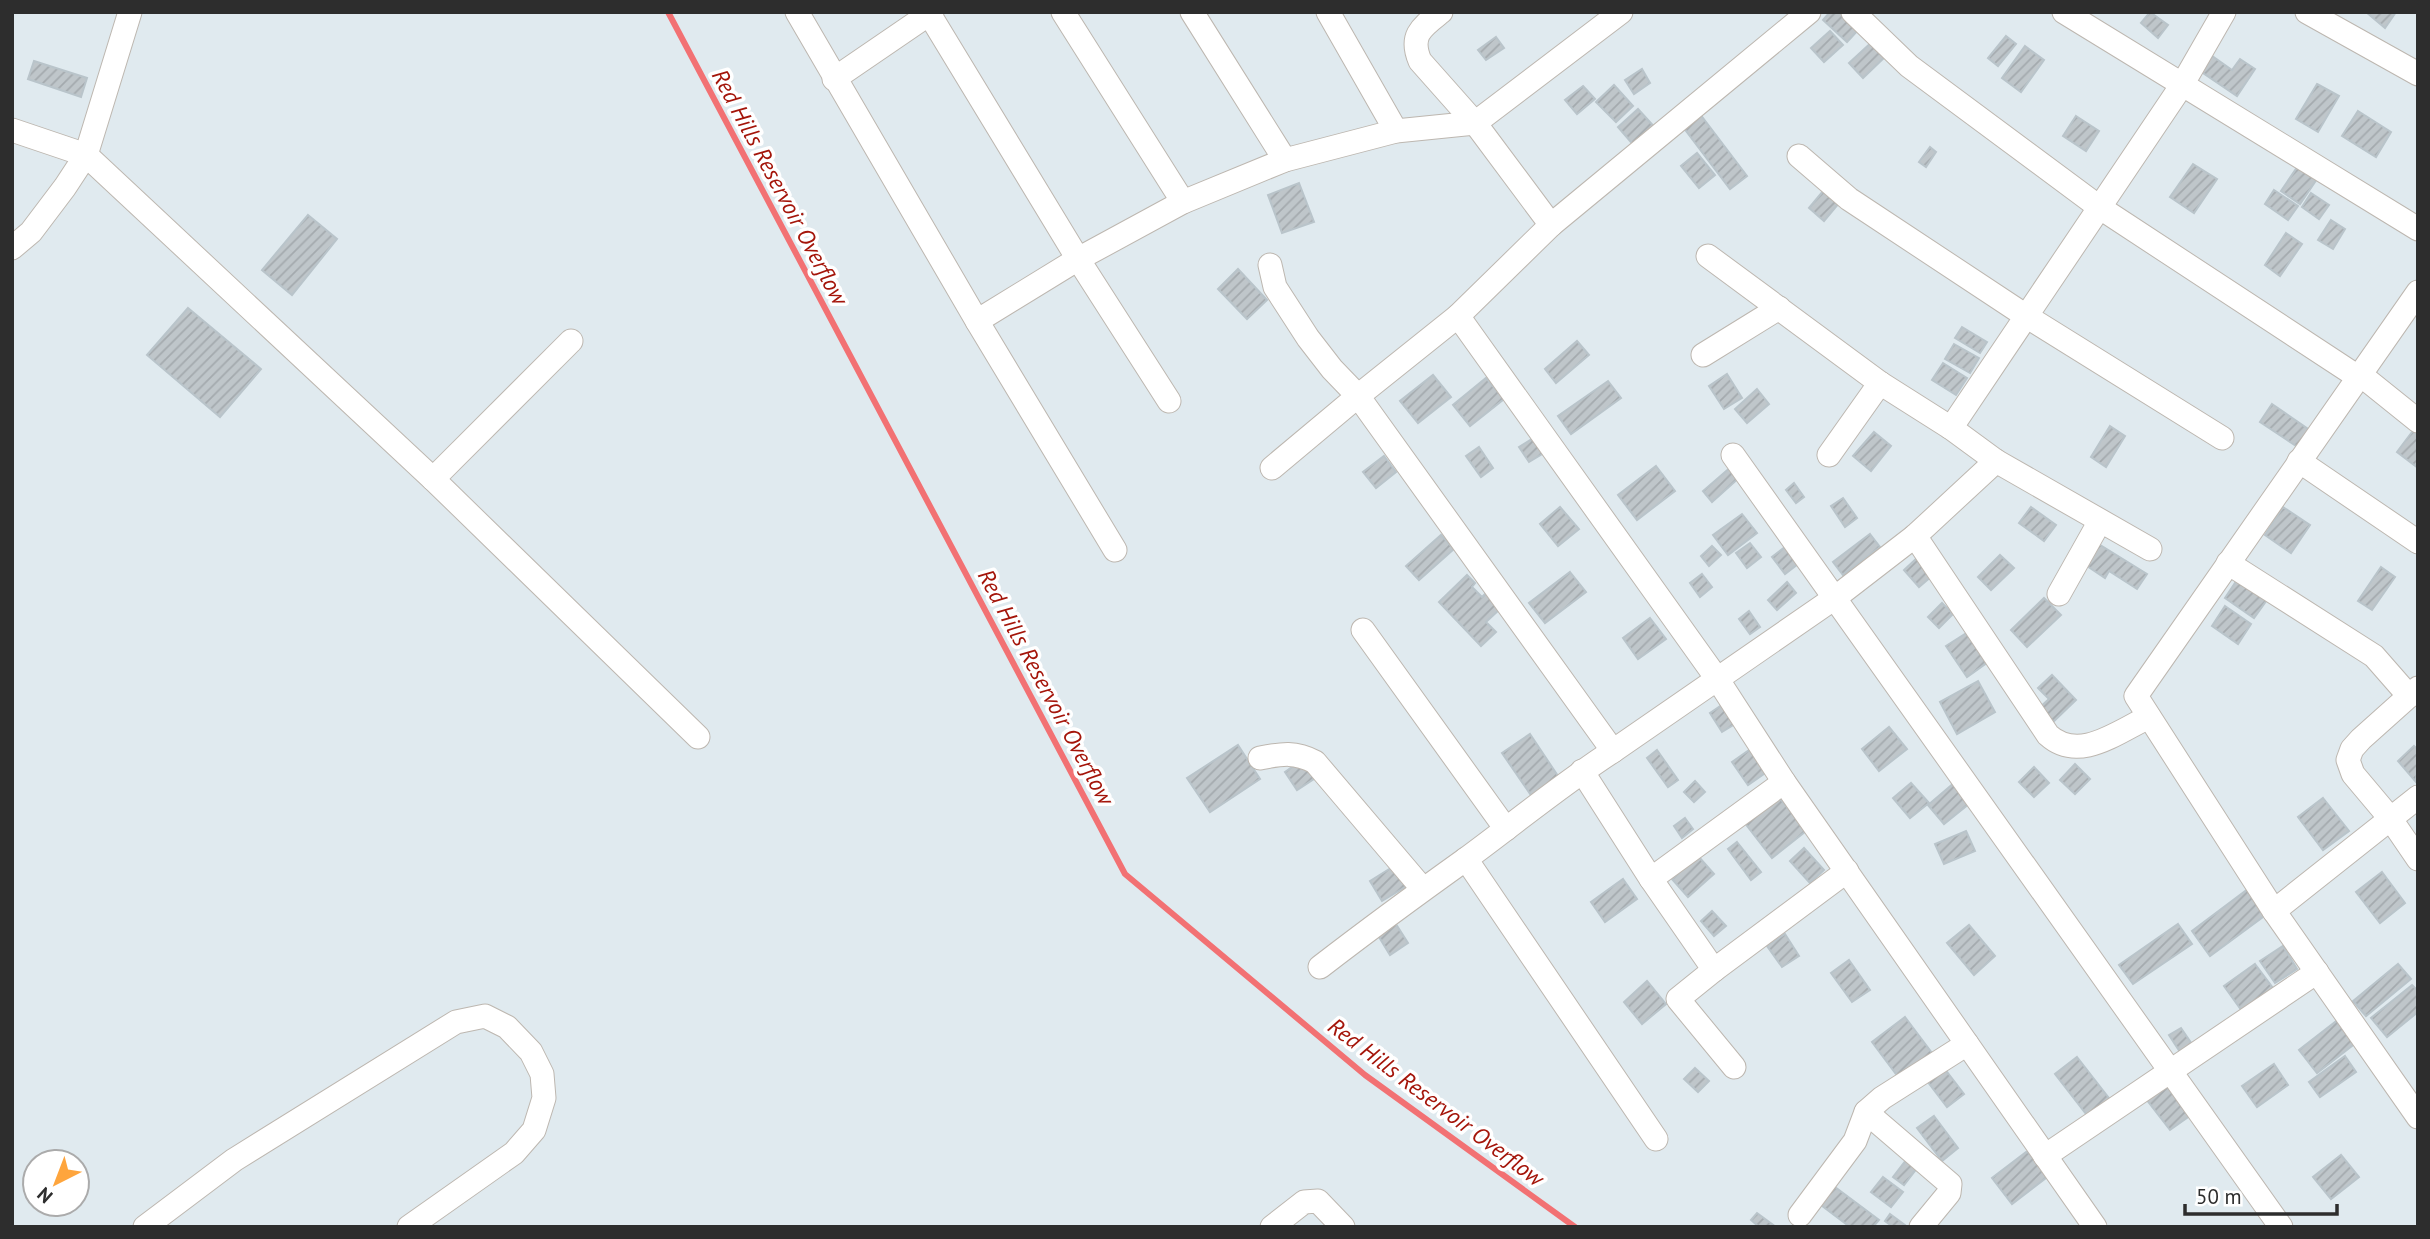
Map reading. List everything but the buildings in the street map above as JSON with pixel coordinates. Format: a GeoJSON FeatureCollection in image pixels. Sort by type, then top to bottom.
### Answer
{"type":"FeatureCollection","features":[{"type":"Feature","properties":{"kind":"street"},"geometry":{"type":"LineString","coordinates":[[12,248],[31,232],[86,155],[130,12]]}},
{"type":"Feature","properties":{"kind":"street"},"geometry":{"type":"LineString","coordinates":[[797,12],[977,321],[1115,550]]}},
{"type":"Feature","properties":{"kind":"street"},"geometry":{"type":"LineString","coordinates":[[1063,12],[1183,202]]}},
{"type":"Feature","properties":{"kind":"street"},"geometry":{"type":"LineString","coordinates":[[1192,12],[1285,160]]}},
{"type":"Feature","properties":{"kind":"street"},"geometry":{"type":"LineString","coordinates":[[1328,12],[1396,131]]}},
{"type":"Feature","properties":{"kind":"street"},"geometry":{"type":"LineString","coordinates":[[1441,12],[1422,27],[1416,38],[1415,48],[1420,61],[1475,123],[1551,225]]}},
{"type":"Feature","properties":{"kind":"street"},"geometry":{"type":"LineString","coordinates":[[977,321],[1079,259],[1183,202],[1285,160],[1396,131],[1475,123],[1621,12]]}},
{"type":"Feature","properties":{"kind":"street"},"geometry":{"type":"LineString","coordinates":[[1272,468],[1458,316],[1551,225],[1809,12]]}},
{"type":"Feature","properties":{"kind":"street"},"geometry":{"type":"LineString","coordinates":[[1853,12],[1909,66],[2099,207],[2358,377],[2367,380],[2418,421]]}},
{"type":"Feature","properties":{"kind":"street"},"geometry":{"type":"LineString","coordinates":[[2064,12],[2418,229]]}},
{"type":"Feature","properties":{"kind":"street"},"geometry":{"type":"LineString","coordinates":[[1951,428],[2182,85],[2224,12]]}},
{"type":"Feature","properties":{"kind":"street"},"geometry":{"type":"LineString","coordinates":[[2307,12],[2418,74]]}},
{"type":"Feature","properties":{"kind":"street"},"geometry":{"type":"LineString","coordinates":[[834,79],[930,13],[1079,259],[1169,401]]}},
{"type":"Feature","properties":{"kind":"street"},"geometry":{"type":"LineString","coordinates":[[12,130],[86,155],[433,479],[698,737]]}},
{"type":"Feature","properties":{"kind":"street"},"geometry":{"type":"LineString","coordinates":[[1799,156],[1849,199],[2026,316],[2222,438]]}},
{"type":"Feature","properties":{"kind":"street"},"geometry":{"type":"LineString","coordinates":[[1708,256],[1880,383],[1951,428],[1996,461],[2150,548]]}},
{"type":"Feature","properties":{"kind":"street"},"geometry":{"type":"LineString","coordinates":[[1270,265],[1275,287],[1308,338],[1358,396],[1613,751]]}},
{"type":"Feature","properties":{"kind":"street"},"geometry":{"type":"LineString","coordinates":[[2418,292],[2136,696],[2274,911],[2418,1117]]}},
{"type":"Feature","properties":{"kind":"street"},"geometry":{"type":"LineString","coordinates":[[1703,355],[1779,308]]}},
{"type":"Feature","properties":{"kind":"street"},"geometry":{"type":"LineString","coordinates":[[1458,316],[1718,680],[1784,782],[2095,1227]]}},
{"type":"Feature","properties":{"kind":"street"},"geometry":{"type":"LineString","coordinates":[[433,479],[571,341]]}},
{"type":"Feature","properties":{"kind":"street"},"geometry":{"type":"LineString","coordinates":[[1829,454],[1880,383]]}},
{"type":"Feature","properties":{"kind":"street"},"geometry":{"type":"LineString","coordinates":[[1733,455],[2281,1227]]}},
{"type":"Feature","properties":{"kind":"street"},"geometry":{"type":"LineString","coordinates":[[1320,967],[1422,888],[1466,859],[1582,771],[1836,597],[1915,536],[1996,461]]}},
{"type":"Feature","properties":{"kind":"street"},"geometry":{"type":"LineString","coordinates":[[2299,461],[2418,542]]}},
{"type":"Feature","properties":{"kind":"street"},"geometry":{"type":"LineString","coordinates":[[2059,594],[2101,521]]}},
{"type":"Feature","properties":{"kind":"street"},"geometry":{"type":"LineString","coordinates":[[1915,536],[2048,735],[2057,743],[2068,748],[2085,747],[2149,717]]}},
{"type":"Feature","properties":{"kind":"street"},"geometry":{"type":"LineString","coordinates":[[2228,563],[2374,656],[2413,692],[2361,739],[2352,749],[2348,760],[2353,774],[2390,818],[2418,859]]}},
{"type":"Feature","properties":{"kind":"street"},"geometry":{"type":"LineString","coordinates":[[1363,630],[1506,829]]}},
{"type":"Feature","properties":{"kind":"street"},"geometry":{"type":"LineString","coordinates":[[1260,758],[1289,753],[1301,754],[1315,762],[1422,888]]}},
{"type":"Feature","properties":{"kind":"street"},"geometry":{"type":"LineString","coordinates":[[1582,771],[1651,879],[1714,970]]}},
{"type":"Feature","properties":{"kind":"street"},"geometry":{"type":"LineString","coordinates":[[1651,879],[1784,782]]}},
{"type":"Feature","properties":{"kind":"street"},"geometry":{"type":"LineString","coordinates":[[2274,911],[2418,797]]}},
{"type":"Feature","properties":{"kind":"street"},"geometry":{"type":"LineString","coordinates":[[1466,859],[1656,1139]]}},
{"type":"Feature","properties":{"kind":"street"},"geometry":{"type":"LineString","coordinates":[[1734,1067],[1678,999],[1847,871]]}},
{"type":"Feature","properties":{"kind":"street"},"geometry":{"type":"LineString","coordinates":[[2045,1156],[2317,972]]}},
{"type":"Feature","properties":{"kind":"street"},"geometry":{"type":"LineString","coordinates":[[145,1227],[234,1160],[456,1022],[485,1016],[507,1027],[531,1052],[542,1074],[544,1098],[534,1130],[514,1153],[409,1227]]}},
{"type":"Feature","properties":{"kind":"street"},"geometry":{"type":"LineString","coordinates":[[1800,1215],[1855,1141],[1866,1112],[1882,1098],[1967,1044]]}},
{"type":"Feature","properties":{"kind":"street"},"geometry":{"type":"LineString","coordinates":[[1866,1112],[1950,1184],[1949,1193],[1921,1227]]}},
{"type":"Feature","properties":{"kind":"street"},"geometry":{"type":"LineString","coordinates":[[1272,1227],[1304,1202],[1318,1201],[1343,1227]]}},
{"type":"Feature","properties":{"kind":"waterway","name":"Red Hills Reservoir Overflow"},"geometry":{"type":"LineString","coordinates":[[668,12],[1125,874],[1365,1075],[1575,1227]]}}]}
